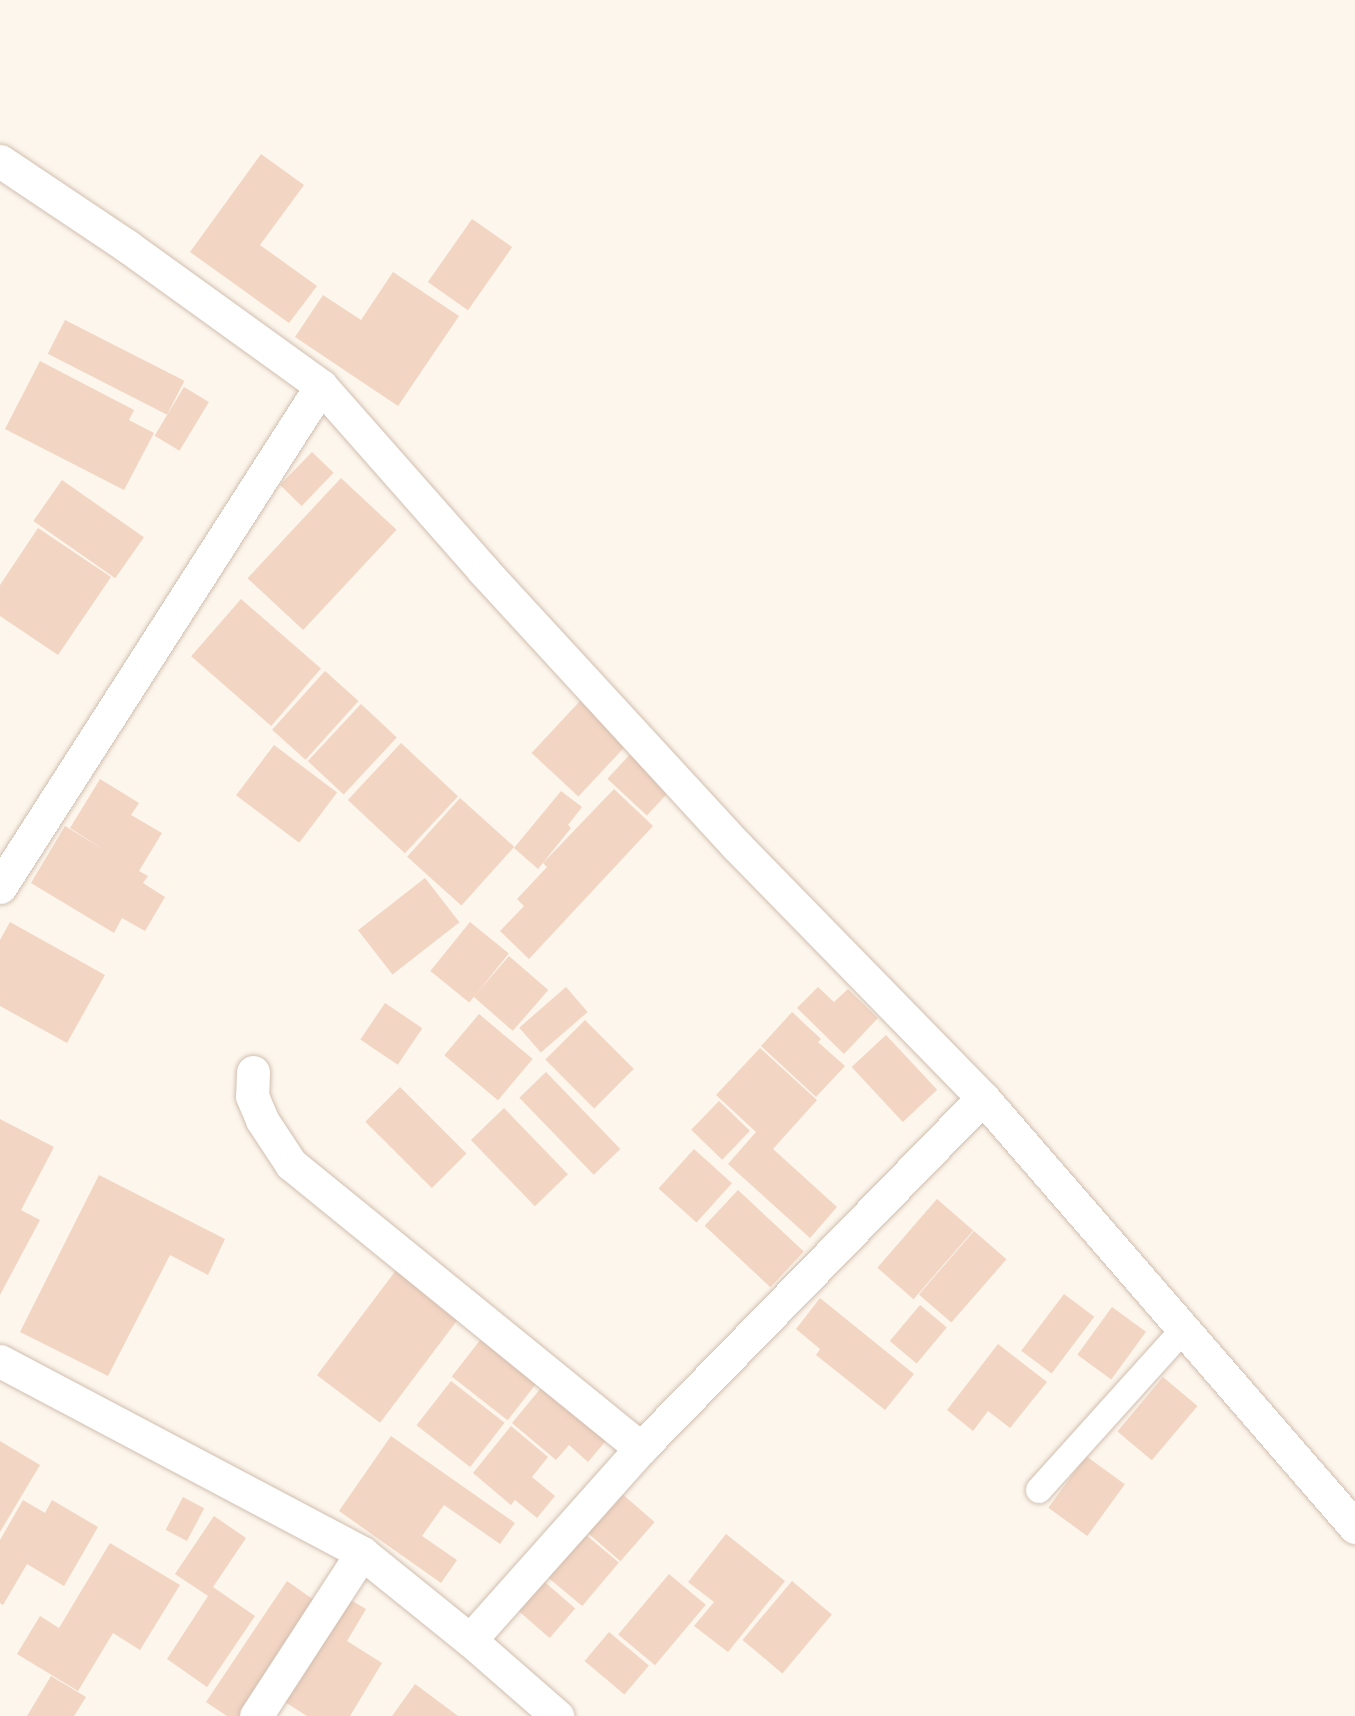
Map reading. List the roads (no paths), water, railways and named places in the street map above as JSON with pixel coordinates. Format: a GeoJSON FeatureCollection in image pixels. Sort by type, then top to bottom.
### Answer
{"type":"FeatureCollection","features":[{"type":"Feature","properties":{"kind":"street"},"geometry":{"type":"LineString","coordinates":[[0,161],[127,246],[321,386],[483,570],[737,846],[983,1098],[1355,1527]]}},
{"type":"Feature","properties":{"kind":"street"},"geometry":{"type":"LineString","coordinates":[[0,887],[321,386]]}},
{"type":"Feature","properties":{"kind":"street"},"geometry":{"type":"LineString","coordinates":[[252,1072],[252,1096],[262,1120],[291,1164],[641,1448]]}},
{"type":"Feature","properties":{"kind":"street"},"geometry":{"type":"LineString","coordinates":[[470,1640],[641,1448],[983,1098]]}},
{"type":"Feature","properties":{"kind":"street"},"geometry":{"type":"LineString","coordinates":[[0,1361],[362,1553],[470,1640],[557,1716]]}},
{"type":"Feature","properties":{"kind":"street"},"geometry":{"type":"LineString","coordinates":[[256,1716],[362,1553]]}},
{"type":"Feature","properties":{"kind":"lane"},"geometry":{"type":"LineString","coordinates":[[1039,1490],[1184,1329]]}}]}
